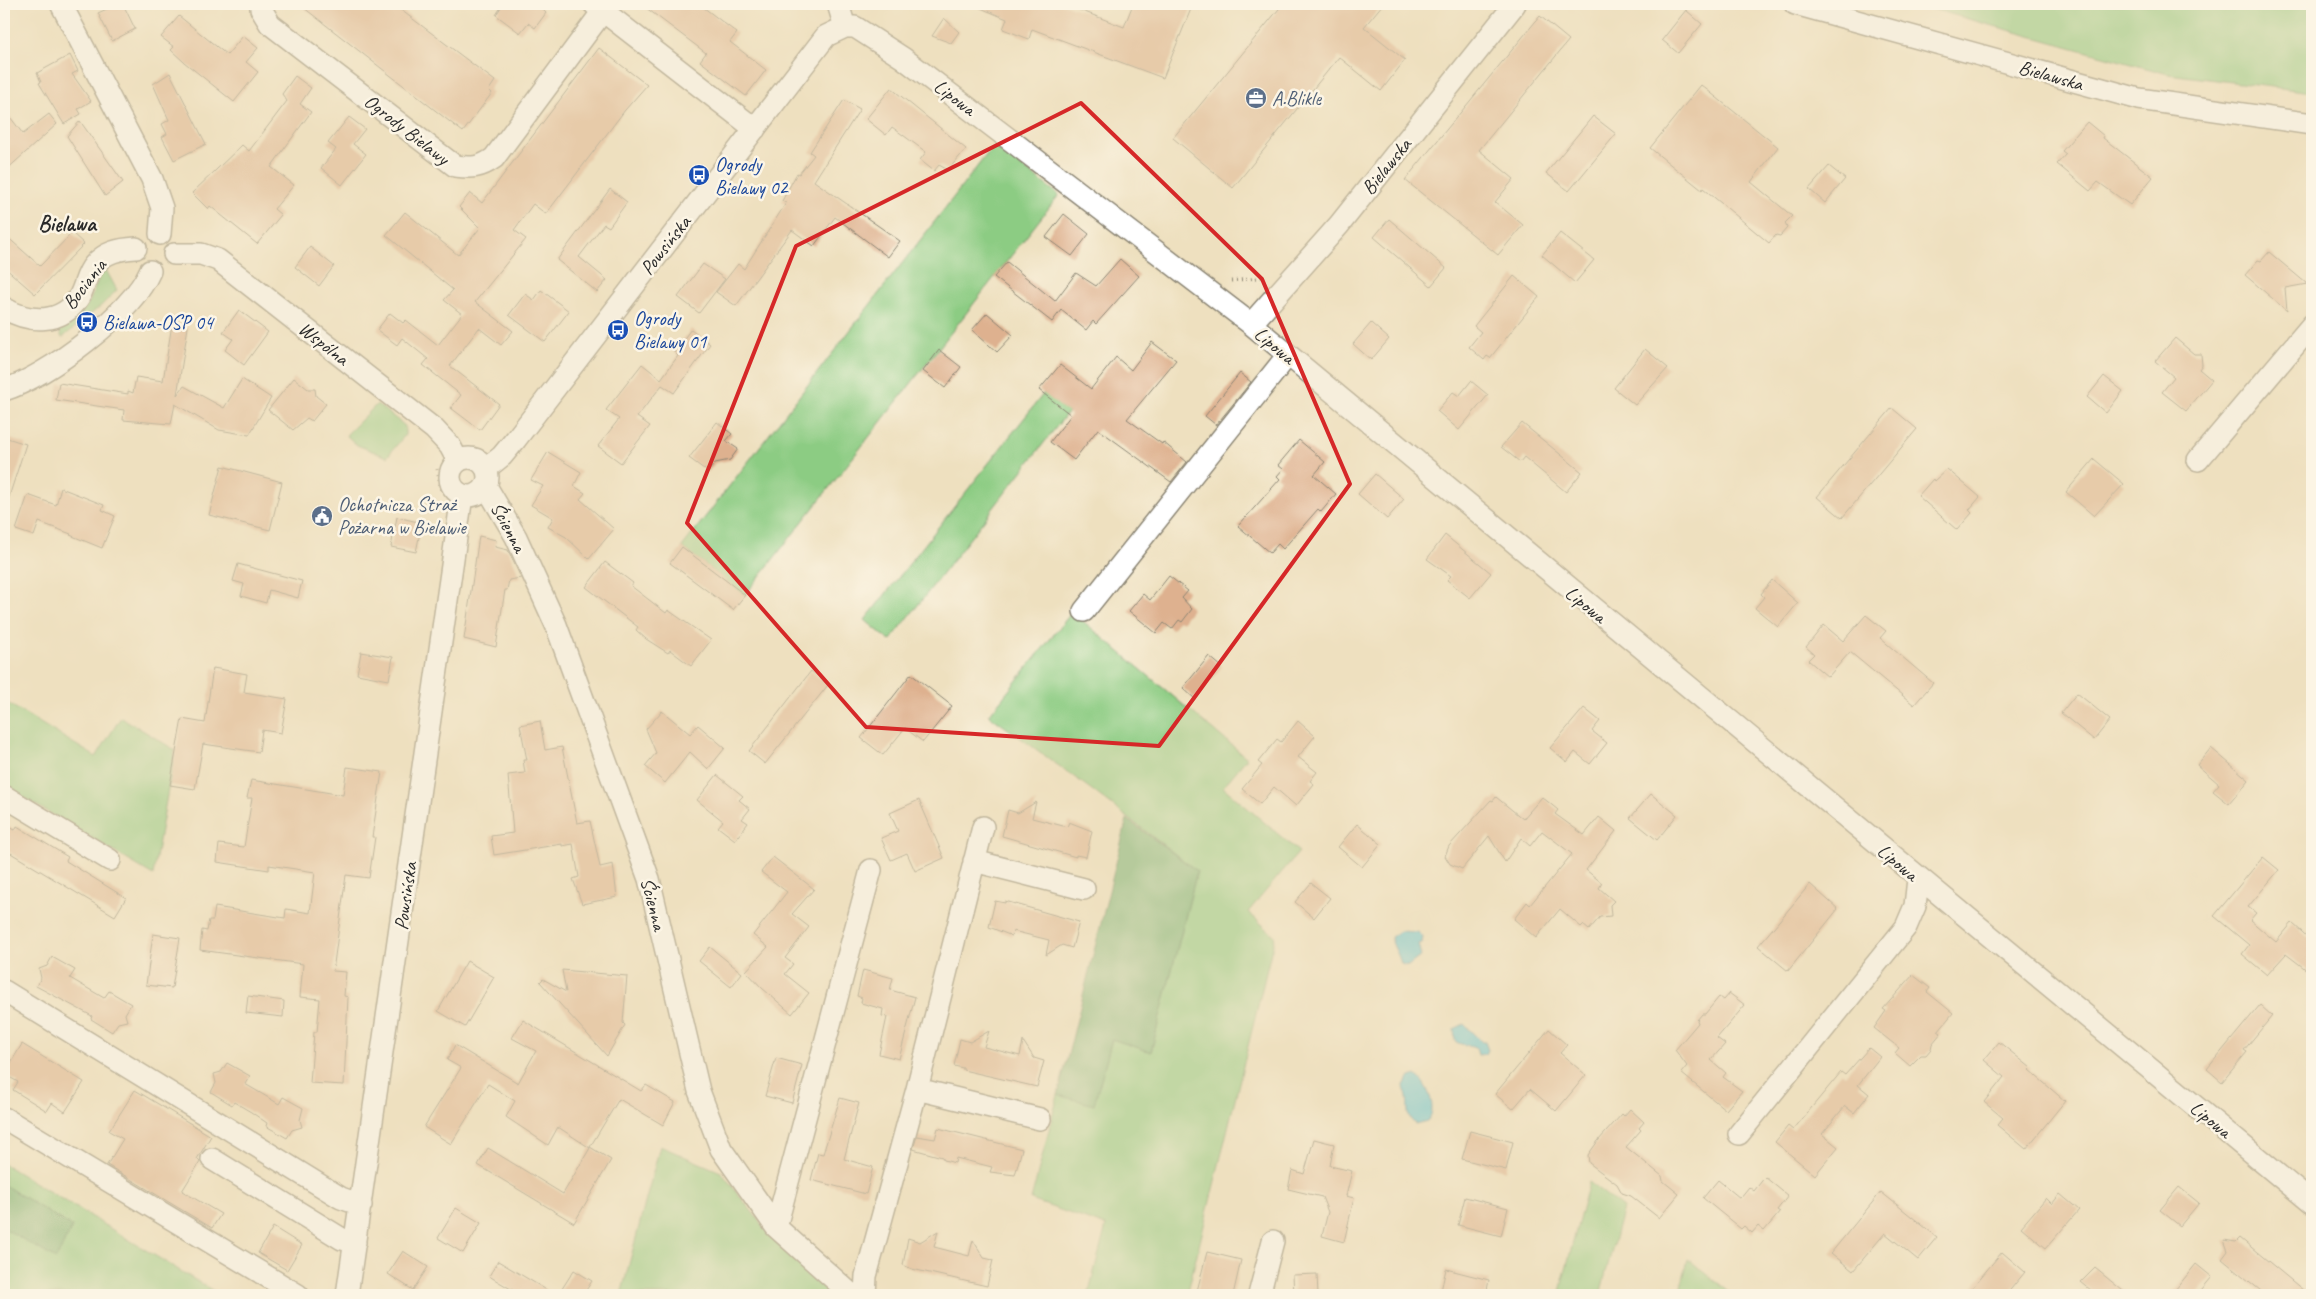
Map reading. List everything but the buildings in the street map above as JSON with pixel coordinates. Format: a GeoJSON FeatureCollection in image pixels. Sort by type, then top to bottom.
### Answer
{"type":"FeatureCollection","features":[{"type":"Feature","properties":{"kind":"street"},"geometry":{"type":"LineString","coordinates":[[61,4],[152,180],[162,208],[160,234]]}},
{"type":"Feature","properties":{"kind":"street","name":"Ogrody Bielawy"},"geometry":{"type":"LineString","coordinates":[[261,4],[261,9],[270,24],[455,166],[472,168],[483,166],[494,158],[599,8],[755,129]]}},
{"type":"Feature","properties":{"kind":"street"},"geometry":{"type":"LineString","coordinates":[[838,4],[845,26]]}},
{"type":"Feature","properties":{"kind":"street","name":"Bielawska"},"geometry":{"type":"LineString","coordinates":[[1251,324],[1339,225],[1515,4]]}},
{"type":"Feature","properties":{"kind":"street","name":"Bielawska"},"geometry":{"type":"LineString","coordinates":[[1795,4],[2139,100],[2312,124]]}},
{"type":"Feature","properties":{"kind":"street","name":"Powsińska"},"geometry":{"type":"LineString","coordinates":[[486,477],[826,36],[845,26]]}},
{"type":"Feature","properties":{"kind":"street","name":"Lipowa"},"geometry":{"type":"LineString","coordinates":[[845,26],[855,27],[868,34],[903,58],[1251,324],[2312,1204]]}},
{"type":"Feature","properties":{"kind":"street"},"geometry":{"type":"LineString","coordinates":[[147,234],[160,234],[170,241],[174,254],[172,260],[163,270],[150,271],[138,262],[136,248],[147,234]]}},
{"type":"Feature","properties":{"kind":"street","name":"Bociania"},"geometry":{"type":"LineString","coordinates":[[4,308],[16,315],[32,319],[50,318],[62,314],[80,296],[92,266],[113,252],[136,248]]}},
{"type":"Feature","properties":{"kind":"street","name":"Wspólna"},"geometry":{"type":"LineString","coordinates":[[174,254],[201,254],[218,260],[434,429],[450,446],[458,461]]}},
{"type":"Feature","properties":{"kind":"street"},"geometry":{"type":"LineString","coordinates":[[4,390],[38,376],[118,314],[150,271]]}},
{"type":"Feature","properties":{"kind":"street"},"geometry":{"type":"LineString","coordinates":[[2198,460],[2312,325]]}},
{"type":"Feature","properties":{"kind":"street"},"geometry":{"type":"LineString","coordinates":[[1084,611],[1288,356]]}},
{"type":"Feature","properties":{"kind":"street"},"geometry":{"type":"LineString","coordinates":[[473,458],[486,477],[478,494],[462,496],[455,490],[450,480],[451,469],[458,461],[473,458]]}},
{"type":"Feature","properties":{"kind":"street","name":"Ścienna"},"geometry":{"type":"LineString","coordinates":[[486,477],[556,625],[649,879],[700,1091],[722,1149],[776,1228],[852,1295]]}},
{"type":"Feature","properties":{"kind":"street","name":"Powsińska"},"geometry":{"type":"LineString","coordinates":[[347,1295],[462,496]]}},
{"type":"Feature","properties":{"kind":"street"},"geometry":{"type":"LineString","coordinates":[[4,796],[110,860]]}},
{"type":"Feature","properties":{"kind":"street"},"geometry":{"type":"LineString","coordinates":[[864,1295],[866,1276],[917,1089],[983,827]]}},
{"type":"Feature","properties":{"kind":"street"},"geometry":{"type":"LineString","coordinates":[[974,861],[1084,889]]}},
{"type":"Feature","properties":{"kind":"street"},"geometry":{"type":"LineString","coordinates":[[776,1228],[871,870]]}},
{"type":"Feature","properties":{"kind":"street"},"geometry":{"type":"LineString","coordinates":[[1739,1134],[1906,927],[1915,906],[1918,879]]}},
{"type":"Feature","properties":{"kind":"street"},"geometry":{"type":"LineString","coordinates":[[4,991],[342,1198],[361,1205]]}},
{"type":"Feature","properties":{"kind":"street"},"geometry":{"type":"LineString","coordinates":[[917,1089],[1040,1119]]}},
{"type":"Feature","properties":{"kind":"street"},"geometry":{"type":"LineString","coordinates":[[4,1118],[298,1295]]}},
{"type":"Feature","properties":{"kind":"street"},"geometry":{"type":"LineString","coordinates":[[212,1160],[342,1239],[355,1242]]}},
{"type":"Feature","properties":{"kind":"street"},"geometry":{"type":"LineString","coordinates":[[1259,1295],[1273,1240]]}},
{"type":"Feature","properties":{"kind":"highlighted area"},"geometry":{"type":"Polygon","coordinates":[[[1081,103],[1262,279],[1350,484],[1159,746],[866,727],[687,523],[796,246],[1081,103]]]}},
{"type":"Feature","properties":{"kind":"green space"},"geometry":{"type":"Polygon","coordinates":[[[1914,4],[2312,4],[2312,92],[2168,74],[1914,4]]]}},
{"type":"Feature","properties":{"kind":"green space"},"geometry":{"type":"Polygon","coordinates":[[[994,145],[1059,195],[745,595],[682,547],[994,145]]]}},
{"type":"Feature","properties":{"kind":"green space"},"geometry":{"type":"Polygon","coordinates":[[[106,270],[117,290],[62,338],[58,327],[69,322],[83,311],[90,301],[99,279],[106,270]]]}},
{"type":"Feature","properties":{"kind":"green space"},"geometry":{"type":"Polygon","coordinates":[[[1044,393],[1068,412],[890,641],[865,620],[1044,393]]]}},
{"type":"Feature","properties":{"kind":"green space"},"geometry":{"type":"Polygon","coordinates":[[[377,404],[405,426],[405,435],[387,457],[357,445],[346,435],[377,404]]]}},
{"type":"Feature","properties":{"kind":"green space"},"geometry":{"type":"Polygon","coordinates":[[[1072,612],[1247,758],[1223,787],[1299,852],[1248,912],[1275,936],[1187,1295],[1088,1295],[1106,1226],[1031,1200],[1058,1095],[1094,1104],[1112,1039],[1151,1052],[1197,871],[1092,790],[989,715],[1072,612]]]}},
{"type":"Feature","properties":{"kind":"green space"},"geometry":{"type":"Polygon","coordinates":[[[4,701],[96,757],[121,717],[175,750],[153,875],[4,786],[4,701]]]}},
{"type":"Feature","properties":{"kind":"green space"},"geometry":{"type":"Polygon","coordinates":[[[1127,819],[1197,871],[1151,1052],[1112,1039],[1094,1105],[1058,1095],[1127,819]]]}},
{"type":"Feature","properties":{"kind":"green space"},"geometry":{"type":"Polygon","coordinates":[[[660,1146],[721,1172],[764,1227],[802,1267],[838,1295],[621,1295],[660,1146]]]}},
{"type":"Feature","properties":{"kind":"green space"},"geometry":{"type":"Polygon","coordinates":[[[4,1164],[220,1295],[13,1295],[4,1290],[4,1228],[56,1259],[72,1227],[4,1185],[4,1164]]]}},
{"type":"Feature","properties":{"kind":"green space"},"geometry":{"type":"Polygon","coordinates":[[[1589,1182],[1623,1208],[1600,1295],[1559,1295],[1589,1182]]]}},
{"type":"Feature","properties":{"kind":"green space"},"geometry":{"type":"Polygon","coordinates":[[[4,1185],[72,1227],[56,1259],[4,1228],[4,1185]]]}},
{"type":"Feature","properties":{"kind":"green space"},"geometry":{"type":"Polygon","coordinates":[[[1688,1259],[1733,1295],[1679,1295],[1688,1259]]]}},
{"type":"Feature","properties":{"kind":"water"},"geometry":{"type":"Polygon","coordinates":[[[1400,931],[1418,932],[1423,937],[1422,943],[1418,944],[1421,956],[1408,966],[1401,964],[1391,937],[1400,931]]]}},
{"type":"Feature","properties":{"kind":"water"},"geometry":{"type":"Polygon","coordinates":[[[1464,1024],[1482,1042],[1485,1042],[1488,1050],[1486,1054],[1478,1055],[1476,1048],[1455,1041],[1454,1029],[1464,1024]]]}},
{"type":"Feature","properties":{"kind":"water"},"geometry":{"type":"Polygon","coordinates":[[[1416,1075],[1427,1090],[1432,1110],[1427,1121],[1415,1124],[1409,1114],[1404,1085],[1410,1077],[1416,1075]]]}},
{"type":"Feature","properties":{"kind":"place","name":"A.Blikle"},"geometry":{"type":"Point","coordinates":[1256,98]}},
{"type":"Feature","properties":{"kind":"place","name":"Ogrody Bielawy 02"},"geometry":{"type":"Point","coordinates":[699,175]}},
{"type":"Feature","properties":{"kind":"place","name":"Bielawa-OSP 04"},"geometry":{"type":"Point","coordinates":[87,322]}},
{"type":"Feature","properties":{"kind":"place","name":"Ogrody Bielawy 01"},"geometry":{"type":"Point","coordinates":[618,330]}},
{"type":"Feature","properties":{"kind":"place","name":"Ochotnicza Straż Pożarna w Bielawie"},"geometry":{"type":"Point","coordinates":[322,516]}},
{"type":"Feature","properties":{"kind":"district","name":"Bielawa"},"geometry":{"type":"Point","coordinates":[67,223]}}]}
